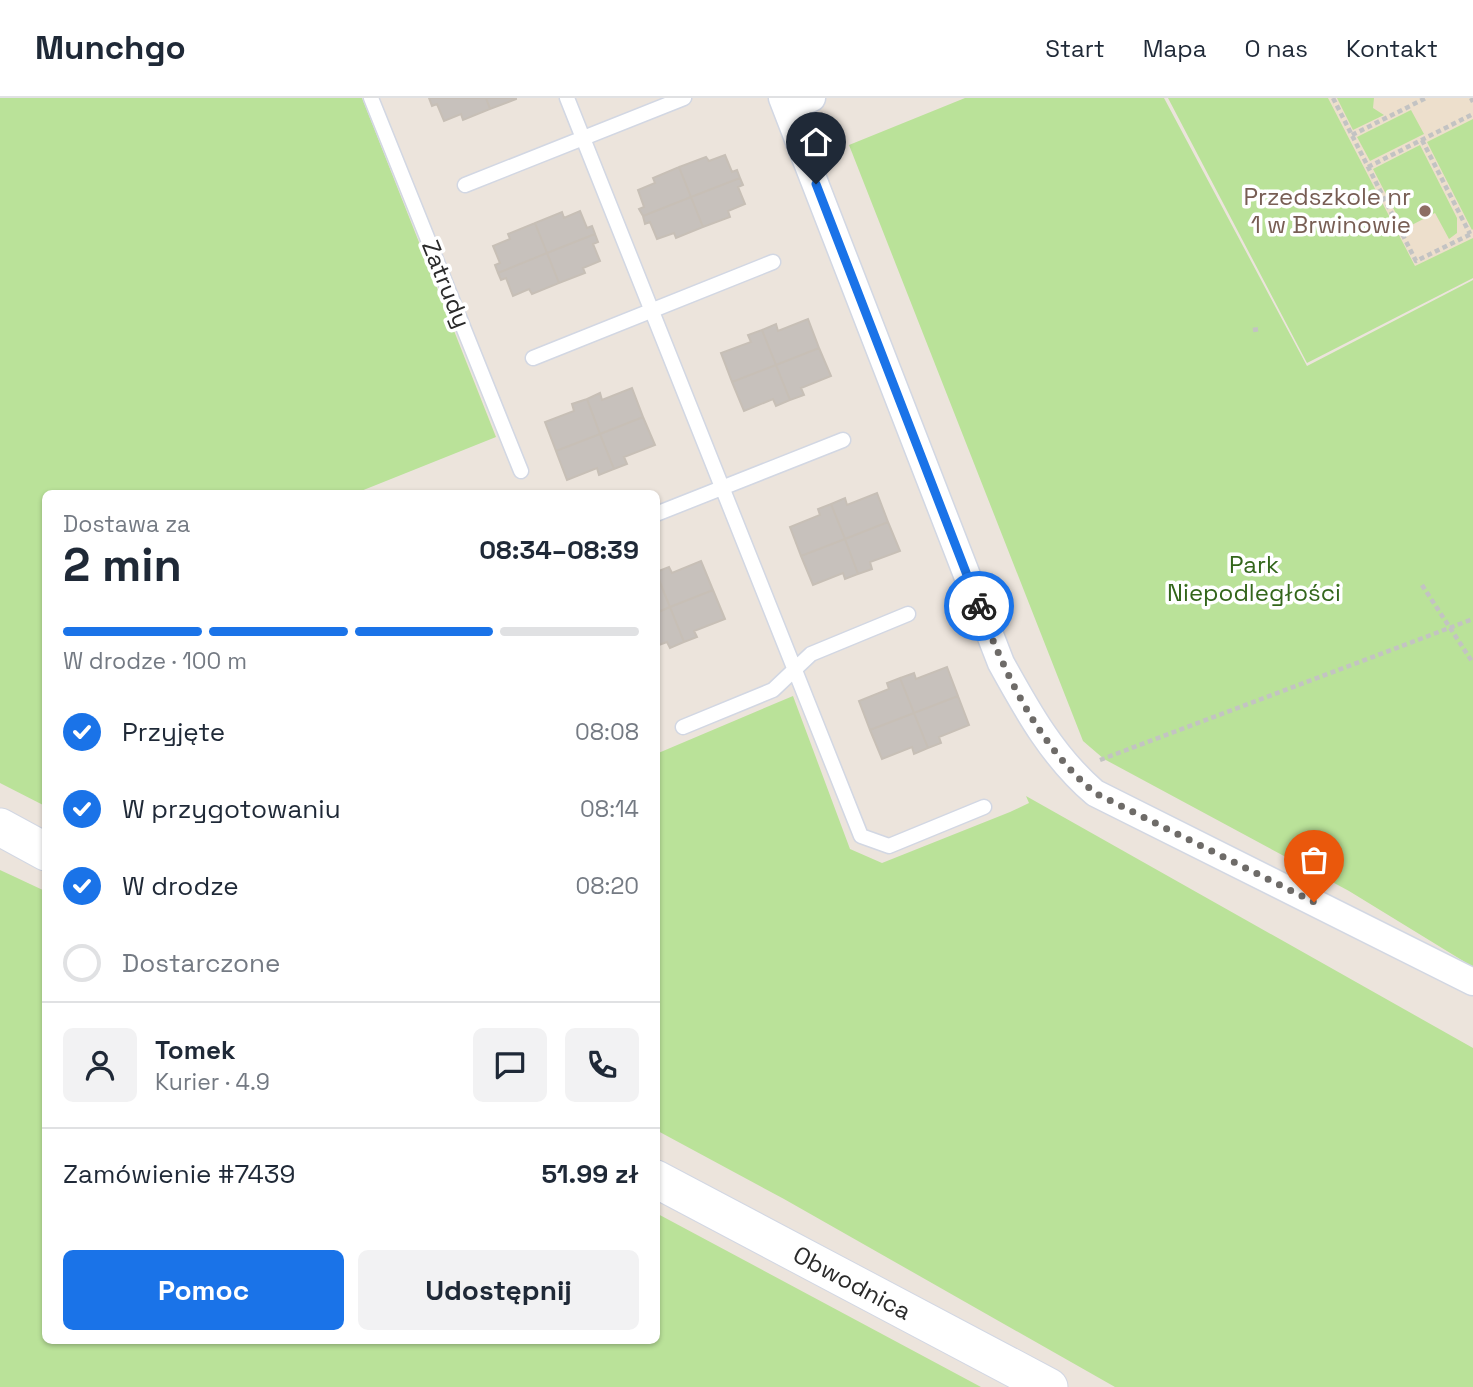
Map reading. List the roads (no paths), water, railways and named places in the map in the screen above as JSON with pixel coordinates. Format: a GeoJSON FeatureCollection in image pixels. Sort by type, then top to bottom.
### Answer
{"type":"FeatureCollection","features":[{"type":"Feature","properties":{"kind":"main road"},"geometry":{"type":"LineString","coordinates":[[0,827],[42,850]]}},
{"type":"Feature","properties":{"kind":"main road","name":"Obwodnica"},"geometry":{"type":"LineString","coordinates":[[660,1181],[1049,1387]]}},
{"type":"Feature","properties":{"kind":"street"},"geometry":{"type":"LineString","coordinates":[[812,98],[784,103],[1001,663],[1047,742],[1095,793],[1473,982]]}},
{"type":"Feature","properties":{"kind":"lane","name":"Zatrudy"},"geometry":{"type":"LineString","coordinates":[[371,98],[521,471]]}},
{"type":"Feature","properties":{"kind":"lane"},"geometry":{"type":"LineString","coordinates":[[567,98],[861,836],[889,846],[984,807]]}},
{"type":"Feature","properties":{"kind":"lane"},"geometry":{"type":"LineString","coordinates":[[465,185],[684,98]]}},
{"type":"Feature","properties":{"kind":"lane"},"geometry":{"type":"LineString","coordinates":[[533,358],[773,262]]}},
{"type":"Feature","properties":{"kind":"lane"},"geometry":{"type":"LineString","coordinates":[[660,512],[843,440]]}},
{"type":"Feature","properties":{"kind":"lane"},"geometry":{"type":"LineString","coordinates":[[683,727],[774,690],[795,666],[811,654],[908,614]]}},
{"type":"Feature","properties":{"kind":"place","name":"Przedszkole nr 1 w Brwinowie"},"geometry":{"type":"Point","coordinates":[1425,211]}},
{"type":"Feature","properties":{"kind":"park label","name":"Park Niepodległości"},"geometry":{"type":"Point","coordinates":[1254,579]}}]}
